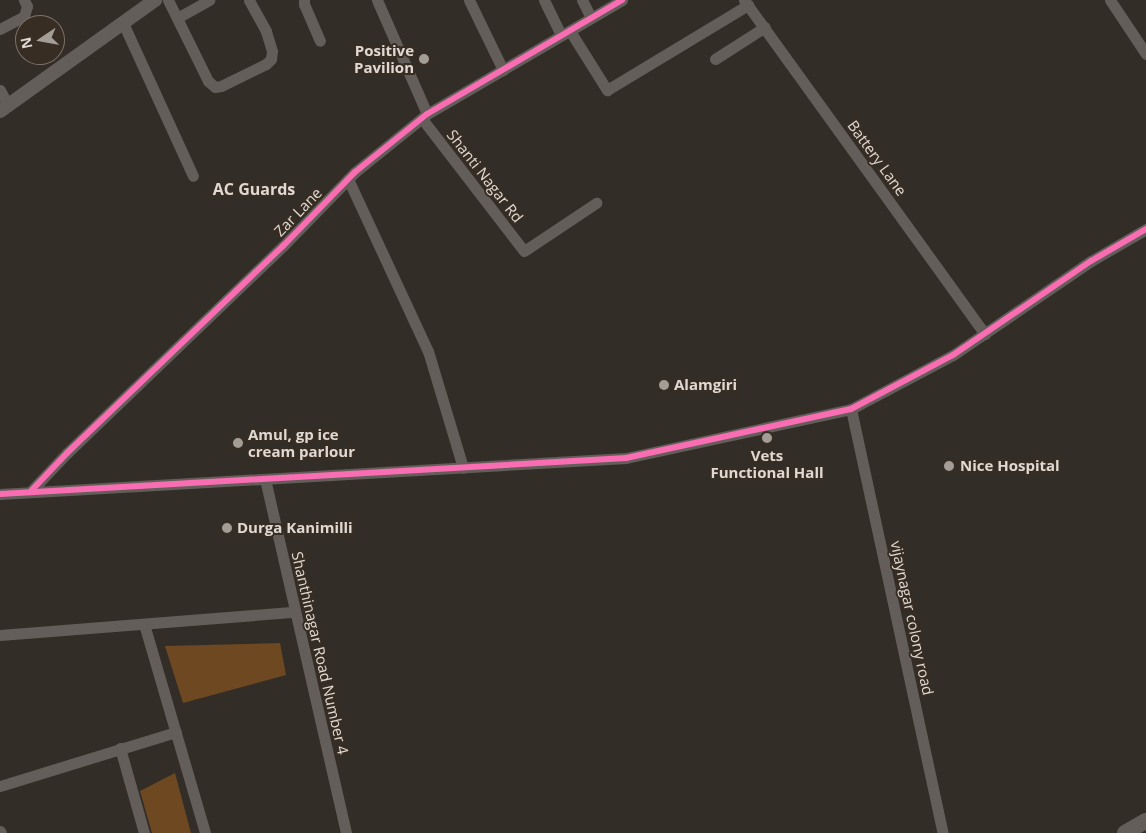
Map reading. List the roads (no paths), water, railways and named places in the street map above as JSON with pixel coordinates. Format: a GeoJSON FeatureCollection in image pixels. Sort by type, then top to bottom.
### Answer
{"type":"FeatureCollection","features":[{"type":"Feature","properties":{"kind":"main road"},"geometry":{"type":"LineString","coordinates":[[1127,832],[1146,821]]}},
{"type":"Feature","properties":{"kind":"street"},"geometry":{"type":"LineString","coordinates":[[0,29],[24,16],[27,6],[24,0]]}},
{"type":"Feature","properties":{"kind":"street"},"geometry":{"type":"LineString","coordinates":[[0,90],[4,108],[156,0]]}},
{"type":"Feature","properties":{"kind":"street"},"geometry":{"type":"LineString","coordinates":[[168,0],[208,81],[215,87],[221,86],[266,64],[272,58],[272,51],[266,32],[249,0]]}},
{"type":"Feature","properties":{"kind":"street"},"geometry":{"type":"LineString","coordinates":[[177,18],[209,0]]}},
{"type":"Feature","properties":{"kind":"street"},"geometry":{"type":"LineString","coordinates":[[304,0],[320,41]]}},
{"type":"Feature","properties":{"kind":"street","name":"Shanti Nagar Rd"},"geometry":{"type":"LineString","coordinates":[[377,0],[425,117],[524,251],[596,203]]}},
{"type":"Feature","properties":{"kind":"street"},"geometry":{"type":"LineString","coordinates":[[469,0],[503,70]]}},
{"type":"Feature","properties":{"kind":"street"},"geometry":{"type":"LineString","coordinates":[[544,0],[607,90],[746,2]]}},
{"type":"Feature","properties":{"kind":"street"},"geometry":{"type":"LineString","coordinates":[[582,0],[591,18]]}},
{"type":"Feature","properties":{"kind":"street","name":"Zar Lane"},"geometry":{"type":"LineString","coordinates":[[30,492],[67,453],[283,246],[348,179],[425,117],[622,0]]}},
{"type":"Feature","properties":{"kind":"street"},"geometry":{"type":"LineString","coordinates":[[1110,0],[1146,54]]}},
{"type":"Feature","properties":{"kind":"street","name":"Battery Lane"},"geometry":{"type":"LineString","coordinates":[[746,2],[985,334]]}},
{"type":"Feature","properties":{"kind":"street"},"geometry":{"type":"LineString","coordinates":[[123,23],[193,176]]}},
{"type":"Feature","properties":{"kind":"street"},"geometry":{"type":"LineString","coordinates":[[715,59],[765,27]]}},
{"type":"Feature","properties":{"kind":"street"},"geometry":{"type":"LineString","coordinates":[[348,179],[428,350],[463,468]]}},
{"type":"Feature","properties":{"kind":"street"},"geometry":{"type":"LineString","coordinates":[[0,494],[626,458],[851,409],[953,355],[1091,261],[1146,228]]}},
{"type":"Feature","properties":{"kind":"street","name":"vijaynagar colony road"},"geometry":{"type":"LineString","coordinates":[[851,409],[943,833]]}},
{"type":"Feature","properties":{"kind":"street","name":"Shanthinagar Road Number 4"},"geometry":{"type":"LineString","coordinates":[[265,479],[346,833]]}},
{"type":"Feature","properties":{"kind":"street"},"geometry":{"type":"LineString","coordinates":[[0,635],[294,612]]}},
{"type":"Feature","properties":{"kind":"street"},"geometry":{"type":"LineString","coordinates":[[144,624],[205,833]]}},
{"type":"Feature","properties":{"kind":"street"},"geometry":{"type":"LineString","coordinates":[[0,786],[176,732]]}},
{"type":"Feature","properties":{"kind":"street"},"geometry":{"type":"LineString","coordinates":[[120,748],[144,833]]}},
{"type":"Feature","properties":{"kind":"place","name":"Positive Pavilion"},"geometry":{"type":"Point","coordinates":[424,59]}},
{"type":"Feature","properties":{"kind":"place","name":"Alamgiri"},"geometry":{"type":"Point","coordinates":[664,385]}},
{"type":"Feature","properties":{"kind":"place","name":"Vets Functional Hall"},"geometry":{"type":"Point","coordinates":[767,438]}},
{"type":"Feature","properties":{"kind":"place","name":"Amul, gp ice cream parlour"},"geometry":{"type":"Point","coordinates":[238,443]}},
{"type":"Feature","properties":{"kind":"place","name":"Nice Hospital"},"geometry":{"type":"Point","coordinates":[949,466]}},
{"type":"Feature","properties":{"kind":"place","name":"Durga Kanimilli"},"geometry":{"type":"Point","coordinates":[227,528]}},
{"type":"Feature","properties":{"kind":"district","name":"AC Guards"},"geometry":{"type":"Point","coordinates":[254,189]}}]}
